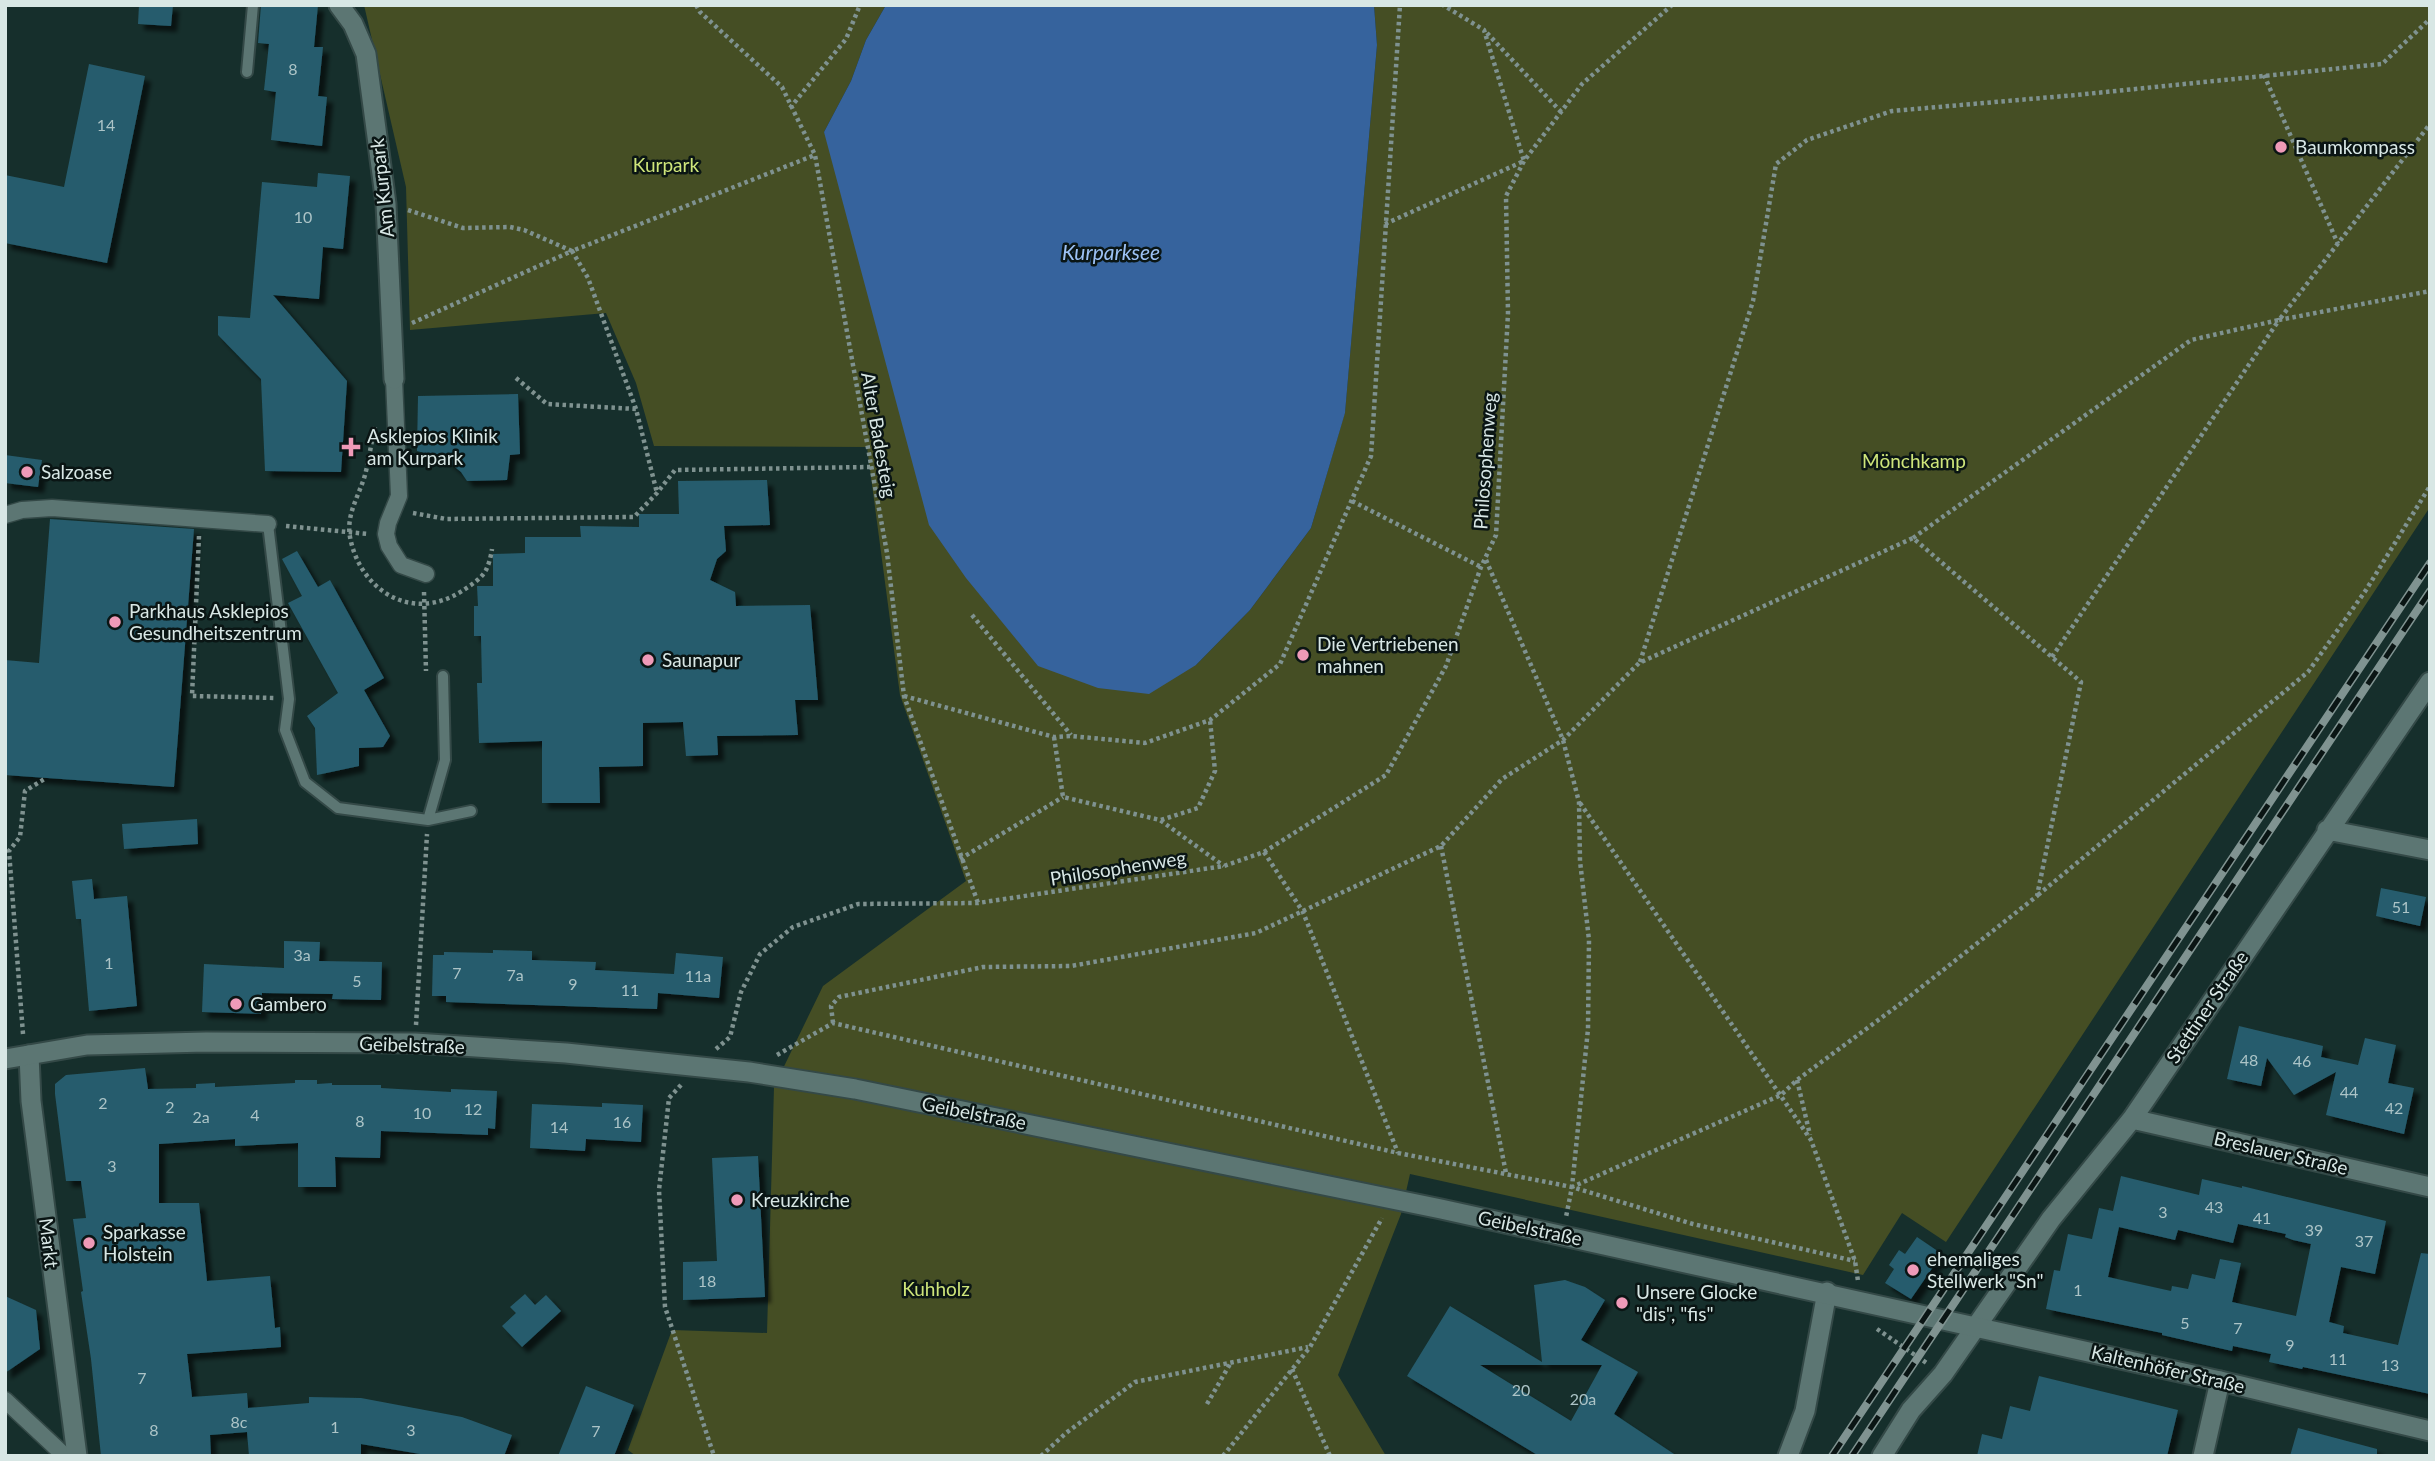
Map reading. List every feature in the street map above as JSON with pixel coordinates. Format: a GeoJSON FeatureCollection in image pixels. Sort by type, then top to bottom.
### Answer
{"type":"FeatureCollection","features":[{"type":"Feature","properties":{"kind":"street","name":"Am Kurpark"},"geometry":{"type":"LineString","coordinates":[[339,5],[353,24],[366,54],[386,204],[394,379]]}},
{"type":"Feature","properties":{"kind":"street"},"geometry":{"type":"LineString","coordinates":[[394,379],[399,496],[386,534],[394,556],[401,565],[426,574]]}},
{"type":"Feature","properties":{"kind":"street"},"geometry":{"type":"LineString","coordinates":[[5,515],[22,510],[52,508],[268,524]]}},
{"type":"Feature","properties":{"kind":"street","name":"Stettiner Straße"},"geometry":{"type":"LineString","coordinates":[[1882,1456],[1911,1410],[1943,1374],[2051,1219],[2132,1119],[2430,682]]}},
{"type":"Feature","properties":{"kind":"street"},"geometry":{"type":"LineString","coordinates":[[2327,830],[2430,850]]}},
{"type":"Feature","properties":{"kind":"street","name":"Geibelstraße"},"geometry":{"type":"LineString","coordinates":[[29,1055],[87,1045],[206,1042],[415,1043],[699,1065],[855,1089],[1393,1199],[1905,1311]]}},
{"type":"Feature","properties":{"kind":"street"},"geometry":{"type":"LineString","coordinates":[[5,1059],[29,1055]]}},
{"type":"Feature","properties":{"kind":"street","name":"Markt"},"geometry":{"type":"LineString","coordinates":[[29,1055],[31,1101],[77,1456]]}},
{"type":"Feature","properties":{"kind":"street","name":"Breslauer Straße"},"geometry":{"type":"LineString","coordinates":[[2132,1119],[2430,1187]]}},
{"type":"Feature","properties":{"kind":"street"},"geometry":{"type":"LineString","coordinates":[[1788,1456],[1805,1411],[1827,1292]]}},
{"type":"Feature","properties":{"kind":"street","name":"Kaltenhöfer Straße"},"geometry":{"type":"LineString","coordinates":[[1905,1311],[2220,1381],[2430,1432]]}},
{"type":"Feature","properties":{"kind":"street"},"geometry":{"type":"LineString","coordinates":[[2203,1456],[2220,1381]]}},
{"type":"Feature","properties":{"kind":"street"},"geometry":{"type":"LineString","coordinates":[[5,1400],[65,1456]]}},
{"type":"Feature","properties":{"kind":"lane"},"geometry":{"type":"LineString","coordinates":[[247,72],[253,5]]}},
{"type":"Feature","properties":{"kind":"lane"},"geometry":{"type":"LineString","coordinates":[[268,524],[289,699],[285,730],[305,782],[338,808],[428,820],[471,811]]}},
{"type":"Feature","properties":{"kind":"lane"},"geometry":{"type":"LineString","coordinates":[[428,820],[445,760],[443,676]]}},
{"type":"Feature","properties":{"kind":"path","name":"Alter Badesteig"},"geometry":{"type":"LineString","coordinates":[[696,5],[700,12],[782,87],[815,155],[887,553],[904,695],[960,859],[978,903]]}},
{"type":"Feature","properties":{"kind":"path"},"geometry":{"type":"LineString","coordinates":[[790,108],[846,39],[860,5]]}},
{"type":"Feature","properties":{"kind":"path"},"geometry":{"type":"LineString","coordinates":[[904,695],[1054,737],[1071,736],[1144,743],[1210,720],[1280,664],[1371,456],[1400,5]]}},
{"type":"Feature","properties":{"kind":"path"},"geometry":{"type":"LineString","coordinates":[[1443,5],[1484,30],[1562,113]]}},
{"type":"Feature","properties":{"kind":"path","name":"Philosophenweg"},"geometry":{"type":"LineString","coordinates":[[714,1456],[665,1307],[659,1190],[669,1098],[699,1065],[730,1037],[741,992],[760,954],[793,928],[858,904],[978,903],[1224,866],[1264,852],[1386,775],[1446,666],[1496,535],[1508,313],[1506,196],[1524,161],[1581,84],[1672,5]]}},
{"type":"Feature","properties":{"kind":"path"},"geometry":{"type":"LineString","coordinates":[[1639,663],[1753,301],[1776,164],[1807,139],[1892,111],[2382,64],[2430,19]]}},
{"type":"Feature","properties":{"kind":"path"},"geometry":{"type":"LineString","coordinates":[[1385,225],[1524,161],[1484,30]]}},
{"type":"Feature","properties":{"kind":"path"},"geometry":{"type":"LineString","coordinates":[[2264,75],[2337,244]]}},
{"type":"Feature","properties":{"kind":"path"},"geometry":{"type":"LineString","coordinates":[[2052,657],[2278,320],[2430,124]]}},
{"type":"Feature","properties":{"kind":"path"},"geometry":{"type":"LineString","coordinates":[[392,332],[572,251],[815,155]]}},
{"type":"Feature","properties":{"kind":"path"},"geometry":{"type":"LineString","coordinates":[[386,204],[463,228],[510,226],[572,251],[588,278],[636,409],[657,494]]}},
{"type":"Feature","properties":{"kind":"path"},"geometry":{"type":"LineString","coordinates":[[833,1023],[831,1006],[839,998],[983,967],[1071,967],[1256,933],[1303,912],[1441,846],[1502,779],[1563,740],[1639,663],[1913,538],[2191,340],[2278,320],[2430,291]]}},
{"type":"Feature","properties":{"kind":"path"},"geometry":{"type":"LineString","coordinates":[[516,378],[547,404],[636,409]]}},
{"type":"Feature","properties":{"kind":"path"},"geometry":{"type":"LineString","coordinates":[[395,510],[446,519],[634,517],[657,494],[675,470],[870,467]]}},
{"type":"Feature","properties":{"kind":"path"},"geometry":{"type":"LineString","coordinates":[[1572,1187],[1781,1094],[2037,896],[2308,672],[2367,590],[2430,486]]}},
{"type":"Feature","properties":{"kind":"path"},"geometry":{"type":"LineString","coordinates":[[1352,501],[1482,567]]}},
{"type":"Feature","properties":{"kind":"path"},"geometry":{"type":"LineString","coordinates":[[200,520],[192,696],[289,699]]}},
{"type":"Feature","properties":{"kind":"path"},"geometry":{"type":"LineString","coordinates":[[268,524],[360,534]]}},
{"type":"Feature","properties":{"kind":"path"},"geometry":{"type":"LineString","coordinates":[[1913,538],[2081,682],[2037,896]]}},
{"type":"Feature","properties":{"kind":"path"},"geometry":{"type":"LineString","coordinates":[[1486,559],[1563,740],[1579,802],[1580,861],[1589,940],[1588,1029],[1572,1187],[1563,1235]]}},
{"type":"Feature","properties":{"kind":"path"},"geometry":{"type":"LineString","coordinates":[[424,591],[427,676],[443,676]]}},
{"type":"Feature","properties":{"kind":"path"},"geometry":{"type":"LineString","coordinates":[[972,615],[1071,736]]}},
{"type":"Feature","properties":{"kind":"path"},"geometry":{"type":"LineString","coordinates":[[1160,820],[1198,808],[1215,771],[1210,720]]}},
{"type":"Feature","properties":{"kind":"path"},"geometry":{"type":"LineString","coordinates":[[1054,737],[1063,797]]}},
{"type":"Feature","properties":{"kind":"path"},"geometry":{"type":"LineString","coordinates":[[23,1035],[9,851],[20,837],[25,791],[46,778]]}},
{"type":"Feature","properties":{"kind":"path"},"geometry":{"type":"LineString","coordinates":[[960,859],[1063,797],[1160,820],[1224,866]]}},
{"type":"Feature","properties":{"kind":"path"},"geometry":{"type":"LineString","coordinates":[[1579,802],[1811,1140]]}},
{"type":"Feature","properties":{"kind":"path"},"geometry":{"type":"LineString","coordinates":[[415,1043],[428,820]]}},
{"type":"Feature","properties":{"kind":"path"},"geometry":{"type":"LineString","coordinates":[[1441,846],[1506,1173]]}},
{"type":"Feature","properties":{"kind":"path"},"geometry":{"type":"LineString","coordinates":[[1264,852],[1303,912],[1398,1153]]}},
{"type":"Feature","properties":{"kind":"path"},"geometry":{"type":"LineString","coordinates":[[749,1072],[833,1023],[1398,1153],[1572,1187],[1693,1224],[1855,1261]]}},
{"type":"Feature","properties":{"kind":"path"},"geometry":{"type":"LineString","coordinates":[[1797,1080],[1811,1140],[1855,1261],[1859,1287]]}},
{"type":"Feature","properties":{"kind":"path"},"geometry":{"type":"LineString","coordinates":[[1223,1456],[1310,1347],[1393,1199]]}},
{"type":"Feature","properties":{"kind":"path"},"geometry":{"type":"LineString","coordinates":[[1877,1328],[1943,1374]]}},
{"type":"Feature","properties":{"kind":"path"},"geometry":{"type":"LineString","coordinates":[[1041,1456],[1066,1433],[1135,1382],[1310,1347]]}},
{"type":"Feature","properties":{"kind":"path"},"geometry":{"type":"LineString","coordinates":[[1207,1404],[1231,1363]]}},
{"type":"Feature","properties":{"kind":"path"},"geometry":{"type":"LineString","coordinates":[[1292,1369],[1330,1456]]}},
{"type":"Feature","properties":{"kind":"green space","name":"Mönchkamp"},"geometry":{"type":"Polygon","coordinates":[[[364,5],[886,5],[866,40],[851,81],[824,132],[1196,665],[1250,610],[1311,528],[1345,412],[1377,45],[1374,5],[2430,5],[2430,507],[1946,1242],[1902,1213],[1863,1275],[1410,1174],[1401,1214],[1338,1375],[1386,1456],[636,1456],[628,1450],[672,1330],[767,1333],[774,1087],[823,986],[966,881],[900,695],[867,447],[654,446],[636,383],[606,313],[410,330],[406,187],[364,5]]]}},
{"type":"Feature","properties":{"kind":"water","name":"Kurparksee"},"geometry":{"type":"Polygon","coordinates":[[[886,5],[1374,5],[1377,45],[1345,413],[1311,528],[1250,610],[1196,665],[1149,694],[1098,688],[1038,666],[966,578],[929,525],[824,132],[851,81],[866,40],[886,5]]]}},
{"type":"Feature","properties":{"kind":"building"},"geometry":{"type":"Polygon","coordinates":[[[139,5],[173,5],[171,26],[138,24],[139,5]]]}},
{"type":"Feature","properties":{"kind":"building"},"geometry":{"type":"Polygon","coordinates":[[[261,5],[318,5],[314,47],[323,47],[318,96],[327,97],[322,146],[271,140],[276,92],[264,90],[269,44],[258,43],[261,5]]]}},
{"type":"Feature","properties":{"kind":"building"},"geometry":{"type":"Polygon","coordinates":[[[89,64],[145,76],[107,263],[5,243],[5,175],[64,187],[89,64]]]}},
{"type":"Feature","properties":{"kind":"building"},"geometry":{"type":"Polygon","coordinates":[[[318,173],[350,176],[343,249],[323,247],[319,299],[273,295],[347,381],[341,472],[265,471],[261,379],[218,335],[218,316],[250,318],[262,182],[317,187],[318,173]]]}},
{"type":"Feature","properties":{"kind":"building"},"geometry":{"type":"Polygon","coordinates":[[[518,394],[520,454],[510,455],[507,480],[467,481],[461,472],[445,459],[417,451],[418,396],[518,394]]]}},
{"type":"Feature","properties":{"kind":"building"},"geometry":{"type":"Polygon","coordinates":[[[5,455],[42,460],[38,487],[5,483],[5,455]]]}},
{"type":"Feature","properties":{"kind":"building","name":"Saunapur"},"geometry":{"type":"Polygon","coordinates":[[[767,480],[770,525],[724,526],[726,551],[717,559],[710,580],[735,592],[736,606],[810,605],[818,700],[795,700],[798,735],[717,736],[718,755],[686,756],[683,722],[643,723],[643,766],[599,767],[600,803],[542,803],[542,741],[479,743],[477,683],[482,683],[481,636],[474,636],[474,606],[478,606],[477,586],[493,586],[493,554],[525,553],[525,537],[581,537],[580,526],[639,527],[639,514],[679,514],[678,481],[767,480]]]}},
{"type":"Feature","properties":{"kind":"building","name":"Parkhaus Asklepios Gesundheitszentrum"},"geometry":{"type":"Polygon","coordinates":[[[50,519],[194,529],[174,787],[5,775],[5,660],[39,663],[50,519]]]}},
{"type":"Feature","properties":{"kind":"building"},"geometry":{"type":"Polygon","coordinates":[[[297,551],[318,587],[330,580],[384,678],[364,690],[390,736],[383,747],[359,748],[359,766],[317,775],[315,728],[307,716],[338,693],[288,603],[302,596],[282,559],[297,551]]]}},
{"type":"Feature","properties":{"kind":"building"},"geometry":{"type":"Polygon","coordinates":[[[197,819],[198,844],[124,849],[122,824],[197,819]]]}},
{"type":"Feature","properties":{"kind":"building"},"geometry":{"type":"Polygon","coordinates":[[[92,879],[94,899],[127,896],[137,1006],[89,1011],[81,919],[76,919],[72,881],[92,879]]]}},
{"type":"Feature","properties":{"kind":"building"},"geometry":{"type":"Polygon","coordinates":[[[2381,888],[2426,897],[2420,926],[2376,916],[2381,888]]]}},
{"type":"Feature","properties":{"kind":"building"},"geometry":{"type":"Polygon","coordinates":[[[284,941],[320,942],[319,961],[382,962],[381,1000],[332,999],[333,994],[262,993],[261,1014],[202,1012],[204,964],[284,968],[284,941]]]}},
{"type":"Feature","properties":{"kind":"building"},"geometry":{"type":"Polygon","coordinates":[[[493,950],[532,951],[532,960],[596,962],[595,970],[674,974],[676,953],[723,957],[719,998],[658,993],[657,1009],[446,1002],[446,996],[432,996],[433,955],[444,955],[444,952],[493,953],[493,950]]]}},
{"type":"Feature","properties":{"kind":"building"},"geometry":{"type":"Polygon","coordinates":[[[2239,1026],[2323,1046],[2321,1057],[2358,1065],[2365,1038],[2396,1045],[2388,1083],[2414,1088],[2404,1134],[2326,1115],[2336,1072],[2294,1095],[2267,1058],[2261,1086],[2227,1079],[2239,1026]]]}},
{"type":"Feature","properties":{"kind":"building"},"geometry":{"type":"Polygon","coordinates":[[[145,1068],[148,1089],[196,1088],[196,1084],[215,1083],[215,1087],[317,1080],[317,1084],[381,1085],[381,1088],[451,1092],[451,1089],[497,1091],[495,1129],[488,1128],[488,1135],[381,1131],[380,1158],[335,1157],[336,1187],[298,1187],[298,1143],[235,1146],[235,1139],[159,1144],[159,1203],[199,1203],[207,1281],[270,1276],[275,1328],[280,1327],[281,1347],[187,1354],[192,1397],[247,1393],[248,1408],[309,1403],[309,1397],[361,1398],[462,1417],[512,1435],[504,1456],[432,1456],[361,1444],[361,1456],[249,1456],[247,1432],[210,1435],[211,1456],[101,1456],[73,1219],[86,1218],[81,1181],[66,1181],[55,1084],[66,1075],[145,1068]]]}},
{"type":"Feature","properties":{"kind":"building"},"geometry":{"type":"Polygon","coordinates":[[[602,1103],[643,1105],[641,1142],[586,1139],[585,1151],[530,1148],[532,1104],[602,1107],[602,1103]]]}},
{"type":"Feature","properties":{"kind":"building"},"geometry":{"type":"Polygon","coordinates":[[[758,1156],[765,1297],[683,1300],[683,1262],[717,1261],[712,1158],[758,1156]]]}},
{"type":"Feature","properties":{"kind":"building"},"geometry":{"type":"Polygon","coordinates":[[[2121,1176],[2199,1195],[2202,1179],[2386,1221],[2375,1274],[2341,1267],[2329,1322],[2344,1326],[2343,1333],[2398,1345],[2421,1253],[2430,1254],[2430,1394],[2269,1362],[2271,1354],[2233,1346],[2232,1351],[2162,1333],[2046,1309],[2054,1270],[2060,1271],[2068,1234],[2092,1239],[2099,1208],[2113,1211],[2121,1176]],[[2238,1224],[2233,1243],[2178,1230],[2175,1240],[2119,1227],[2108,1277],[2171,1291],[2172,1286],[2188,1289],[2192,1274],[2215,1279],[2220,1259],[2241,1263],[2232,1302],[2296,1316],[2311,1244],[2285,1237],[2286,1234],[2238,1224]]]}},
{"type":"Feature","properties":{"kind":"building","name":"ehemaliges Stellwerk \"Sn\""},"geometry":{"type":"Polygon","coordinates":[[[1917,1237],[1942,1254],[1911,1299],[1885,1283],[1894,1269],[1889,1265],[1899,1250],[1905,1254],[1917,1237]]]}},
{"type":"Feature","properties":{"kind":"building"},"geometry":{"type":"Polygon","coordinates":[[[1565,1280],[1585,1287],[1605,1300],[1581,1340],[1638,1372],[1614,1414],[1677,1456],[1539,1456],[1407,1376],[1450,1306],[1542,1362],[1534,1285],[1565,1280]],[[1480,1365],[1571,1421],[1602,1365],[1480,1365]]]}},
{"type":"Feature","properties":{"kind":"building"},"geometry":{"type":"Polygon","coordinates":[[[525,1294],[535,1305],[546,1295],[561,1311],[522,1347],[502,1326],[516,1313],[510,1307],[525,1294]]]}},
{"type":"Feature","properties":{"kind":"building"},"geometry":{"type":"Polygon","coordinates":[[[5,1296],[36,1310],[40,1349],[5,1373],[5,1296]]]}},
{"type":"Feature","properties":{"kind":"building"},"geometry":{"type":"Polygon","coordinates":[[[2039,1376],[2178,1410],[2167,1456],[1977,1456],[1982,1434],[2002,1439],[2010,1406],[2030,1411],[2039,1376]]]}},
{"type":"Feature","properties":{"kind":"building"},"geometry":{"type":"Polygon","coordinates":[[[586,1386],[634,1405],[614,1456],[558,1456],[586,1386]]]}},
{"type":"Feature","properties":{"kind":"building"},"geometry":{"type":"Polygon","coordinates":[[[2298,1428],[2377,1449],[2377,1456],[2290,1456],[2298,1428]]]}},
{"type":"Feature","properties":{"kind":"railway"},"geometry":{"type":"LineString","coordinates":[[1832,1456],[2430,563]]}},
{"type":"Feature","properties":{"kind":"railway"},"geometry":{"type":"LineString","coordinates":[[1852,1456],[2430,591]]}},
{"type":"Feature","properties":{"kind":"place","name":"Baumkompass"},"geometry":{"type":"Point","coordinates":[2281,147]}},
{"type":"Feature","properties":{"kind":"place","name":"Asklepios Klinik am Kurpark"},"geometry":{"type":"Point","coordinates":[351,447]}},
{"type":"Feature","properties":{"kind":"place","name":"Salzoase"},"geometry":{"type":"Point","coordinates":[27,472]}},
{"type":"Feature","properties":{"kind":"place","name":"Parkhaus Asklepios Gesundheitszentrum"},"geometry":{"type":"Point","coordinates":[115,622]}},
{"type":"Feature","properties":{"kind":"place","name":"Die Vertriebenen mahnen"},"geometry":{"type":"Point","coordinates":[1303,655]}},
{"type":"Feature","properties":{"kind":"place","name":"Saunapur"},"geometry":{"type":"Point","coordinates":[648,660]}},
{"type":"Feature","properties":{"kind":"place","name":"Gambero"},"geometry":{"type":"Point","coordinates":[236,1004]}},
{"type":"Feature","properties":{"kind":"place","name":"Kreuzkirche"},"geometry":{"type":"Point","coordinates":[737,1200]}},
{"type":"Feature","properties":{"kind":"place","name":"Sparkasse Holstein"},"geometry":{"type":"Point","coordinates":[89,1243]}},
{"type":"Feature","properties":{"kind":"place","name":"ehemaliges Stellwerk \"Sn\""},"geometry":{"type":"Point","coordinates":[1913,1270]}},
{"type":"Feature","properties":{"kind":"place","name":"Unsere Glocke \"dis\", \"fis\""},"geometry":{"type":"Point","coordinates":[1622,1303]}},
{"type":"Feature","properties":{"kind":"park label","name":"Kurpark"},"geometry":{"type":"Point","coordinates":[666,165]}},
{"type":"Feature","properties":{"kind":"park label","name":"Kuhholz"},"geometry":{"type":"Point","coordinates":[936,1289]}}]}
